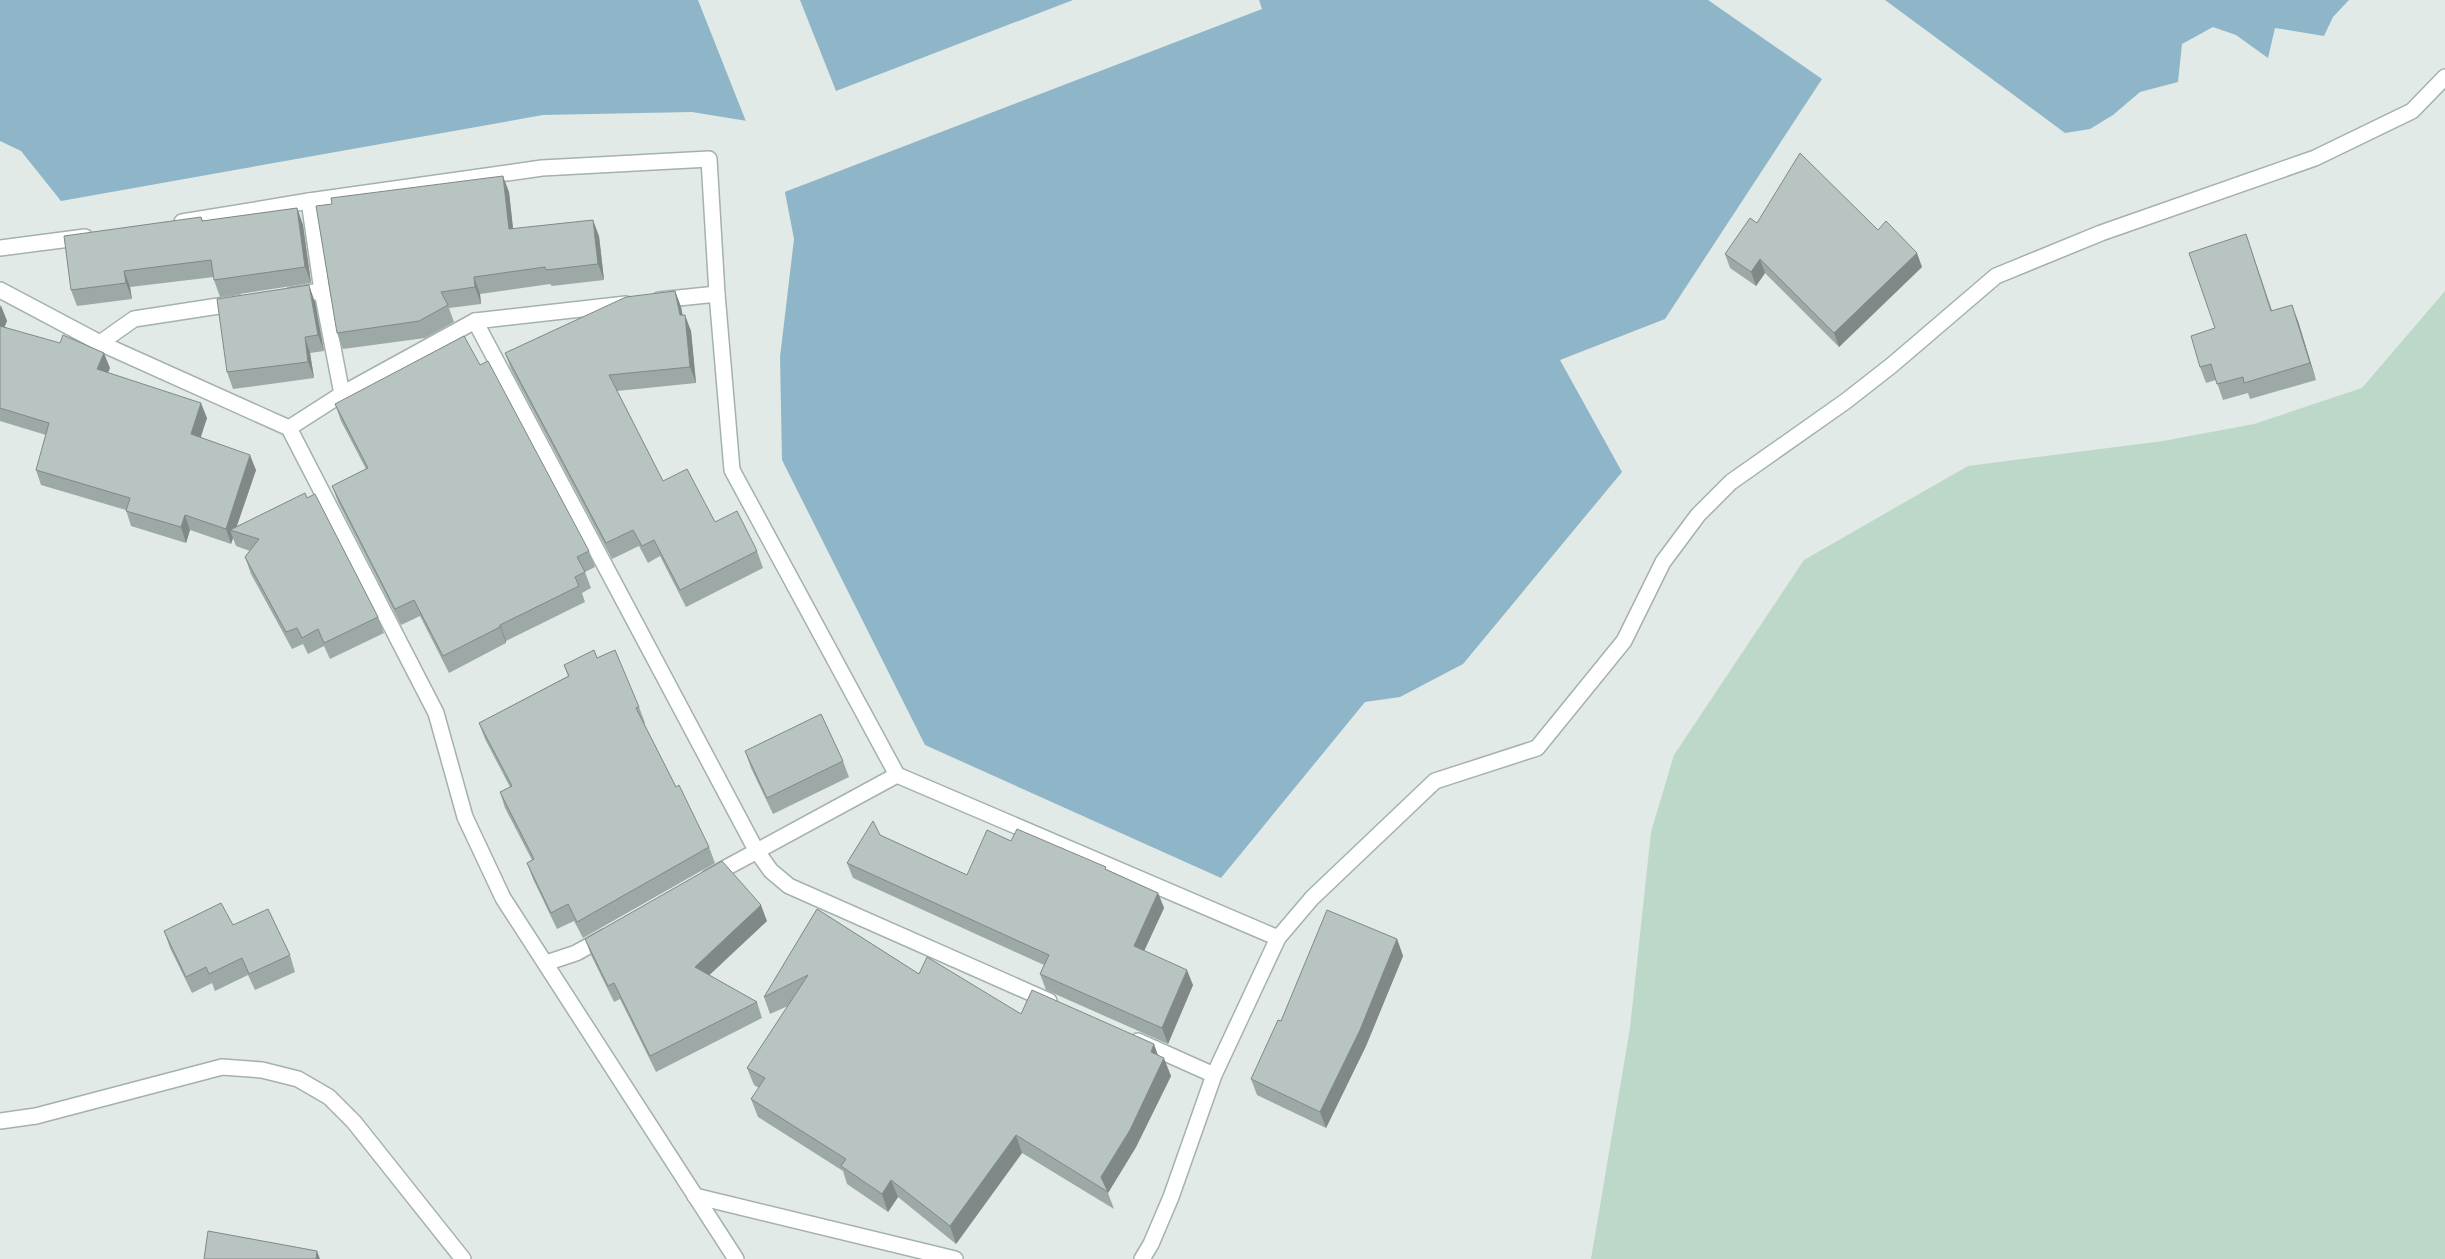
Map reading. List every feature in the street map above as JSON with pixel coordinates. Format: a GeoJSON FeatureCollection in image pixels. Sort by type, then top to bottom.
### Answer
{"type":"FeatureCollection","features":[{"type":"Feature","properties":{"kind":"street"},"geometry":{"type":"LineString","coordinates":[[1142,1259],[1151,1244],[1171,1197],[1214,1075],[1278,938],[1312,898],[1435,781],[1536,748],[1624,641],[1663,562],[1698,514],[1731,482],[1846,401],[1892,365],[1996,276],[2101,233],[2314,158],[2412,111],[2445,77]]}},
{"type":"Feature","properties":{"kind":"street"},"geometry":{"type":"LineString","coordinates":[[167,225],[309,201],[542,168],[709,159],[717,294],[732,470],[897,775],[1278,938]]}},
{"type":"Feature","properties":{"kind":"street"},"geometry":{"type":"LineString","coordinates":[[309,201],[322,291],[342,394]]}},
{"type":"Feature","properties":{"kind":"street"},"geometry":{"type":"LineString","coordinates":[[0,248],[101,235]]}},
{"type":"Feature","properties":{"kind":"street"},"geometry":{"type":"LineString","coordinates":[[0,290],[100,343],[289,428],[436,713],[465,817],[503,898],[736,1259]]}},
{"type":"Feature","properties":{"kind":"street"},"geometry":{"type":"LineString","coordinates":[[272,298],[322,291]]}},
{"type":"Feature","properties":{"kind":"street"},"geometry":{"type":"LineString","coordinates":[[289,428],[342,394],[475,320],[717,294]]}},
{"type":"Feature","properties":{"kind":"street"},"geometry":{"type":"LineString","coordinates":[[100,343],[134,319],[253,301]]}},
{"type":"Feature","properties":{"kind":"street"},"geometry":{"type":"LineString","coordinates":[[475,320],[756,850],[771,871],[789,886],[1061,1006]]}},
{"type":"Feature","properties":{"kind":"street"},"geometry":{"type":"LineString","coordinates":[[696,884],[897,775]]}},
{"type":"Feature","properties":{"kind":"street"},"geometry":{"type":"LineString","coordinates":[[546,963],[576,953],[619,928]]}},
{"type":"Feature","properties":{"kind":"street"},"geometry":{"type":"LineString","coordinates":[[1124,1035],[1214,1075]]}},
{"type":"Feature","properties":{"kind":"street"},"geometry":{"type":"LineString","coordinates":[[0,1121],[36,1116],[222,1067],[262,1070],[298,1079],[329,1096],[354,1122],[463,1259]]}},
{"type":"Feature","properties":{"kind":"street"},"geometry":{"type":"LineString","coordinates":[[696,1196],[954,1259]]}},
{"type":"Feature","properties":{"kind":"green space"},"geometry":{"type":"Polygon","coordinates":[[[2445,291],[2445,1259],[1591,1259],[1630,1028],[1651,832],[1674,755],[1804,560],[1968,466],[2163,441],[2254,424],[2362,388],[2445,291]]]}},
{"type":"Feature","properties":{"kind":"water"},"geometry":{"type":"Polygon","coordinates":[[[0,0],[1708,0],[1822,79],[1665,319],[1560,360],[1622,472],[1463,664],[1400,697],[1365,702],[1221,878],[925,745],[782,460],[780,357],[794,239],[772,125],[692,112],[543,115],[61,201],[21,151],[0,141],[0,0]]]}},
{"type":"Feature","properties":{"kind":"water"},"geometry":{"type":"Polygon","coordinates":[[[1885,0],[2349,0],[2333,17],[2324,36],[2275,28],[2268,58],[2236,35],[2213,27],[2182,44],[2178,82],[2140,92],[2113,115],[2090,129],[2065,133],[1885,0]]]}},
{"type":"Feature","properties":{"kind":"pier"},"geometry":{"type":"Polygon","coordinates":[[[698,0],[800,0],[836,91],[1073,0],[1259,0],[1262,9],[782,193],[770,128],[747,124],[698,0]]]}},
{"type":"Feature","properties":{"kind":"building"},"geometry":{"type":"Polygon","coordinates":[[[1800,153],[1878,230],[1886,221],[1917,253],[1834,333],[1760,259],[1751,272],[1725,254],[1750,218],[1757,223],[1800,153]]]}},
{"type":"Feature","properties":{"kind":"building"},"geometry":{"type":"Polygon","coordinates":[[[503,176],[509,229],[593,220],[598,264],[546,270],[545,267],[474,277],[475,287],[441,292],[448,305],[419,321],[337,333],[316,206],[332,204],[331,198],[503,176]]]}},
{"type":"Feature","properties":{"kind":"building"},"geometry":{"type":"Polygon","coordinates":[[[297,208],[305,267],[214,280],[211,260],[124,271],[126,283],[71,290],[64,236],[201,217],[202,221],[297,208]]]}},
{"type":"Feature","properties":{"kind":"building"},"geometry":{"type":"Polygon","coordinates":[[[2246,234],[2271,311],[2292,305],[2310,363],[2244,383],[2243,377],[2217,384],[2211,364],[2200,367],[2191,336],[2215,328],[2189,253],[2246,234]]]}},
{"type":"Feature","properties":{"kind":"building"},"geometry":{"type":"Polygon","coordinates":[[[309,285],[318,335],[305,337],[308,362],[227,372],[217,299],[309,285]]]}},
{"type":"Feature","properties":{"kind":"building"},"geometry":{"type":"Polygon","coordinates":[[[675,291],[680,315],[685,315],[690,367],[609,375],[663,481],[687,469],[715,522],[737,511],[757,551],[680,590],[654,540],[642,546],[633,530],[606,543],[505,353],[626,297],[675,291]]]}},
{"type":"Feature","properties":{"kind":"building"},"geometry":{"type":"Polygon","coordinates":[[[0,326],[60,343],[63,335],[104,353],[97,369],[201,403],[191,434],[250,455],[226,529],[185,515],[181,527],[126,511],[130,498],[36,470],[49,423],[0,408],[0,326]]]}},
{"type":"Feature","properties":{"kind":"building"},"geometry":{"type":"Polygon","coordinates":[[[464,336],[480,365],[488,361],[589,551],[577,557],[585,572],[575,577],[579,586],[443,656],[414,600],[395,609],[332,486],[368,468],[335,404],[464,336]]]}},
{"type":"Feature","properties":{"kind":"building"},"geometry":{"type":"Polygon","coordinates":[[[305,493],[307,498],[315,494],[378,617],[324,643],[318,629],[302,638],[297,628],[286,632],[245,557],[259,539],[230,530],[305,493]]]}},
{"type":"Feature","properties":{"kind":"building"},"geometry":{"type":"Polygon","coordinates":[[[594,650],[597,658],[615,650],[639,707],[636,708],[676,787],[679,785],[709,847],[577,922],[568,904],[551,913],[527,863],[534,859],[500,792],[512,786],[479,723],[569,676],[564,665],[594,650]]]}},
{"type":"Feature","properties":{"kind":"building"},"geometry":{"type":"Polygon","coordinates":[[[821,714],[843,761],[767,798],[745,751],[821,714]]]}},
{"type":"Feature","properties":{"kind":"building"},"geometry":{"type":"Polygon","coordinates":[[[873,821],[880,835],[967,875],[987,830],[1011,841],[1017,829],[1106,867],[1105,869],[1158,893],[1134,946],[1187,970],[1162,1028],[1040,974],[1049,955],[847,863],[873,821]]]}},
{"type":"Feature","properties":{"kind":"building"},"geometry":{"type":"Polygon","coordinates":[[[722,861],[761,905],[695,967],[757,1002],[650,1056],[614,983],[608,986],[585,939],[722,861]]]}},
{"type":"Feature","properties":{"kind":"building"},"geometry":{"type":"Polygon","coordinates":[[[221,903],[233,925],[268,909],[290,955],[249,974],[242,958],[209,974],[206,967],[186,977],[164,931],[221,903]]]}},
{"type":"Feature","properties":{"kind":"building"},"geometry":{"type":"Polygon","coordinates":[[[817,909],[919,974],[927,957],[1021,1014],[1032,990],[1154,1044],[1151,1052],[1164,1058],[1130,1130],[1101,1177],[1108,1192],[1016,1135],[950,1226],[891,1180],[882,1194],[841,1166],[846,1159],[751,1099],[765,1078],[747,1068],[808,975],[764,997],[817,909]]]}},
{"type":"Feature","properties":{"kind":"building"},"geometry":{"type":"Polygon","coordinates":[[[1327,910],[1397,939],[1360,1030],[1320,1112],[1251,1079],[1278,1020],[1281,1021],[1327,910]]]}},
{"type":"Feature","properties":{"kind":"building"},"geometry":{"type":"Polygon","coordinates":[[[208,1231],[317,1251],[316,1259],[204,1259],[208,1231]]]}}]}
